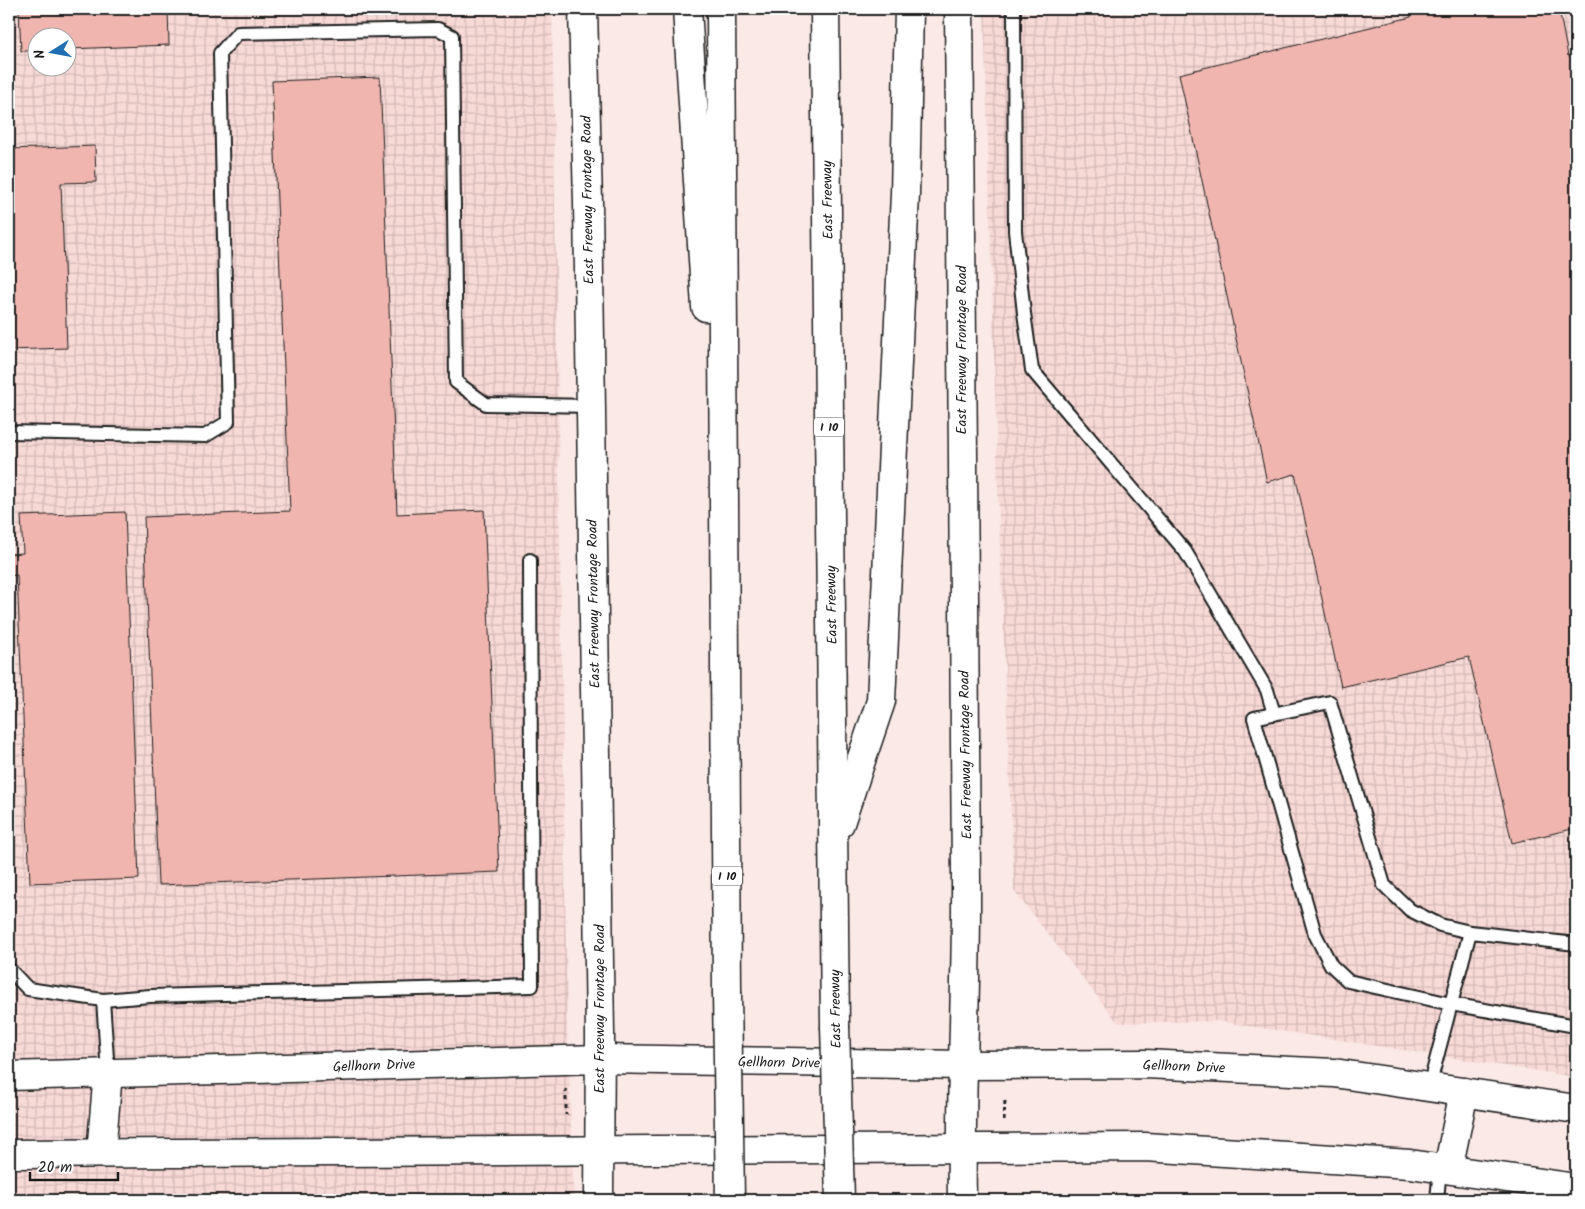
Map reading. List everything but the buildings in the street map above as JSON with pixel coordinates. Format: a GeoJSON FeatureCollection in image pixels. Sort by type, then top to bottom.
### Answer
{"type":"FeatureCollection","features":[{"type":"Feature","properties":{"kind":"main road","name":"East Freeway Frontage Road"},"geometry":{"type":"LineString","coordinates":[[583,9],[600,1059],[599,1200]]}},
{"type":"Feature","properties":{"kind":"main road"},"geometry":{"type":"LineString","coordinates":[[686,9],[724,600]]}},
{"type":"Feature","properties":{"kind":"main road","name":"I 10"},"geometry":{"type":"LineString","coordinates":[[721,9],[730,1200]]}},
{"type":"Feature","properties":{"kind":"main road","name":"East Freeway"},"geometry":{"type":"LineString","coordinates":[[825,9],[834,990],[840,1200]]}},
{"type":"Feature","properties":{"kind":"main road"},"geometry":{"type":"LineString","coordinates":[[834,841],[882,701],[905,194],[909,9]]}},
{"type":"Feature","properties":{"kind":"main road","name":"East Freeway Frontage Road"},"geometry":{"type":"LineString","coordinates":[[959,9],[966,880],[961,1148],[962,1200]]}},
{"type":"Feature","properties":{"kind":"main road","name":"Gellhorn Drive"},"geometry":{"type":"LineString","coordinates":[[9,1076],[600,1059],[964,1065],[1145,1064],[1334,1073],[1576,1109]]}},
{"type":"Feature","properties":{"kind":"main road"},"geometry":{"type":"LineString","coordinates":[[101,1153],[108,1073]]}},
{"type":"Feature","properties":{"kind":"main road"},"geometry":{"type":"LineString","coordinates":[[1444,1169],[1464,1092]]}},
{"type":"Feature","properties":{"kind":"main road"},"geometry":{"type":"LineString","coordinates":[[9,1154],[1145,1147],[1410,1164],[1576,1188]]}},
{"type":"Feature","properties":{"kind":"lane"},"geometry":{"type":"LineString","coordinates":[[1014,9],[1015,231],[1032,370],[1185,551],[1267,690],[1274,714]]}},
{"type":"Feature","properties":{"kind":"lane"},"geometry":{"type":"LineString","coordinates":[[9,432],[205,436],[228,422],[220,53],[238,33],[438,29],[452,36],[456,382],[486,404],[590,406]]}},
{"type":"Feature","properties":{"kind":"lane"},"geometry":{"type":"LineString","coordinates":[[9,969],[28,989],[103,1000],[150,996],[532,986],[530,560]]}},
{"type":"Feature","properties":{"kind":"lane"},"geometry":{"type":"LineString","coordinates":[[1576,944],[1470,932],[1440,925],[1410,910],[1384,885],[1330,702],[1254,718],[1315,934],[1331,965],[1348,981],[1451,1004],[1576,1026]]}},
{"type":"Feature","properties":{"kind":"lane"},"geometry":{"type":"LineString","coordinates":[[1429,1087],[1470,932]]}},
{"type":"Feature","properties":{"kind":"lane"},"geometry":{"type":"LineString","coordinates":[[103,1000],[108,1073]]}},
{"type":"Feature","properties":{"kind":"lane"},"geometry":{"type":"LineString","coordinates":[[1437,1200],[1444,1169]]}},
{"type":"Feature","properties":{"kind":"path"},"geometry":{"type":"LineString","coordinates":[[566,1088],[566,1115]]}},
{"type":"Feature","properties":{"kind":"path"},"geometry":{"type":"LineString","coordinates":[[1004,1124],[1005,1100]]}},
{"type":"Feature","properties":{"kind":"shaded area"},"geometry":{"type":"Polygon","coordinates":[[[9,9],[552,9],[567,1025],[574,1200],[9,1200],[9,9]]]}},
{"type":"Feature","properties":{"kind":"shaded area"},"geometry":{"type":"Polygon","coordinates":[[[984,9],[1576,9],[1576,1077],[1217,1021],[1118,1023],[1014,891],[999,521],[984,9]]]}}]}
